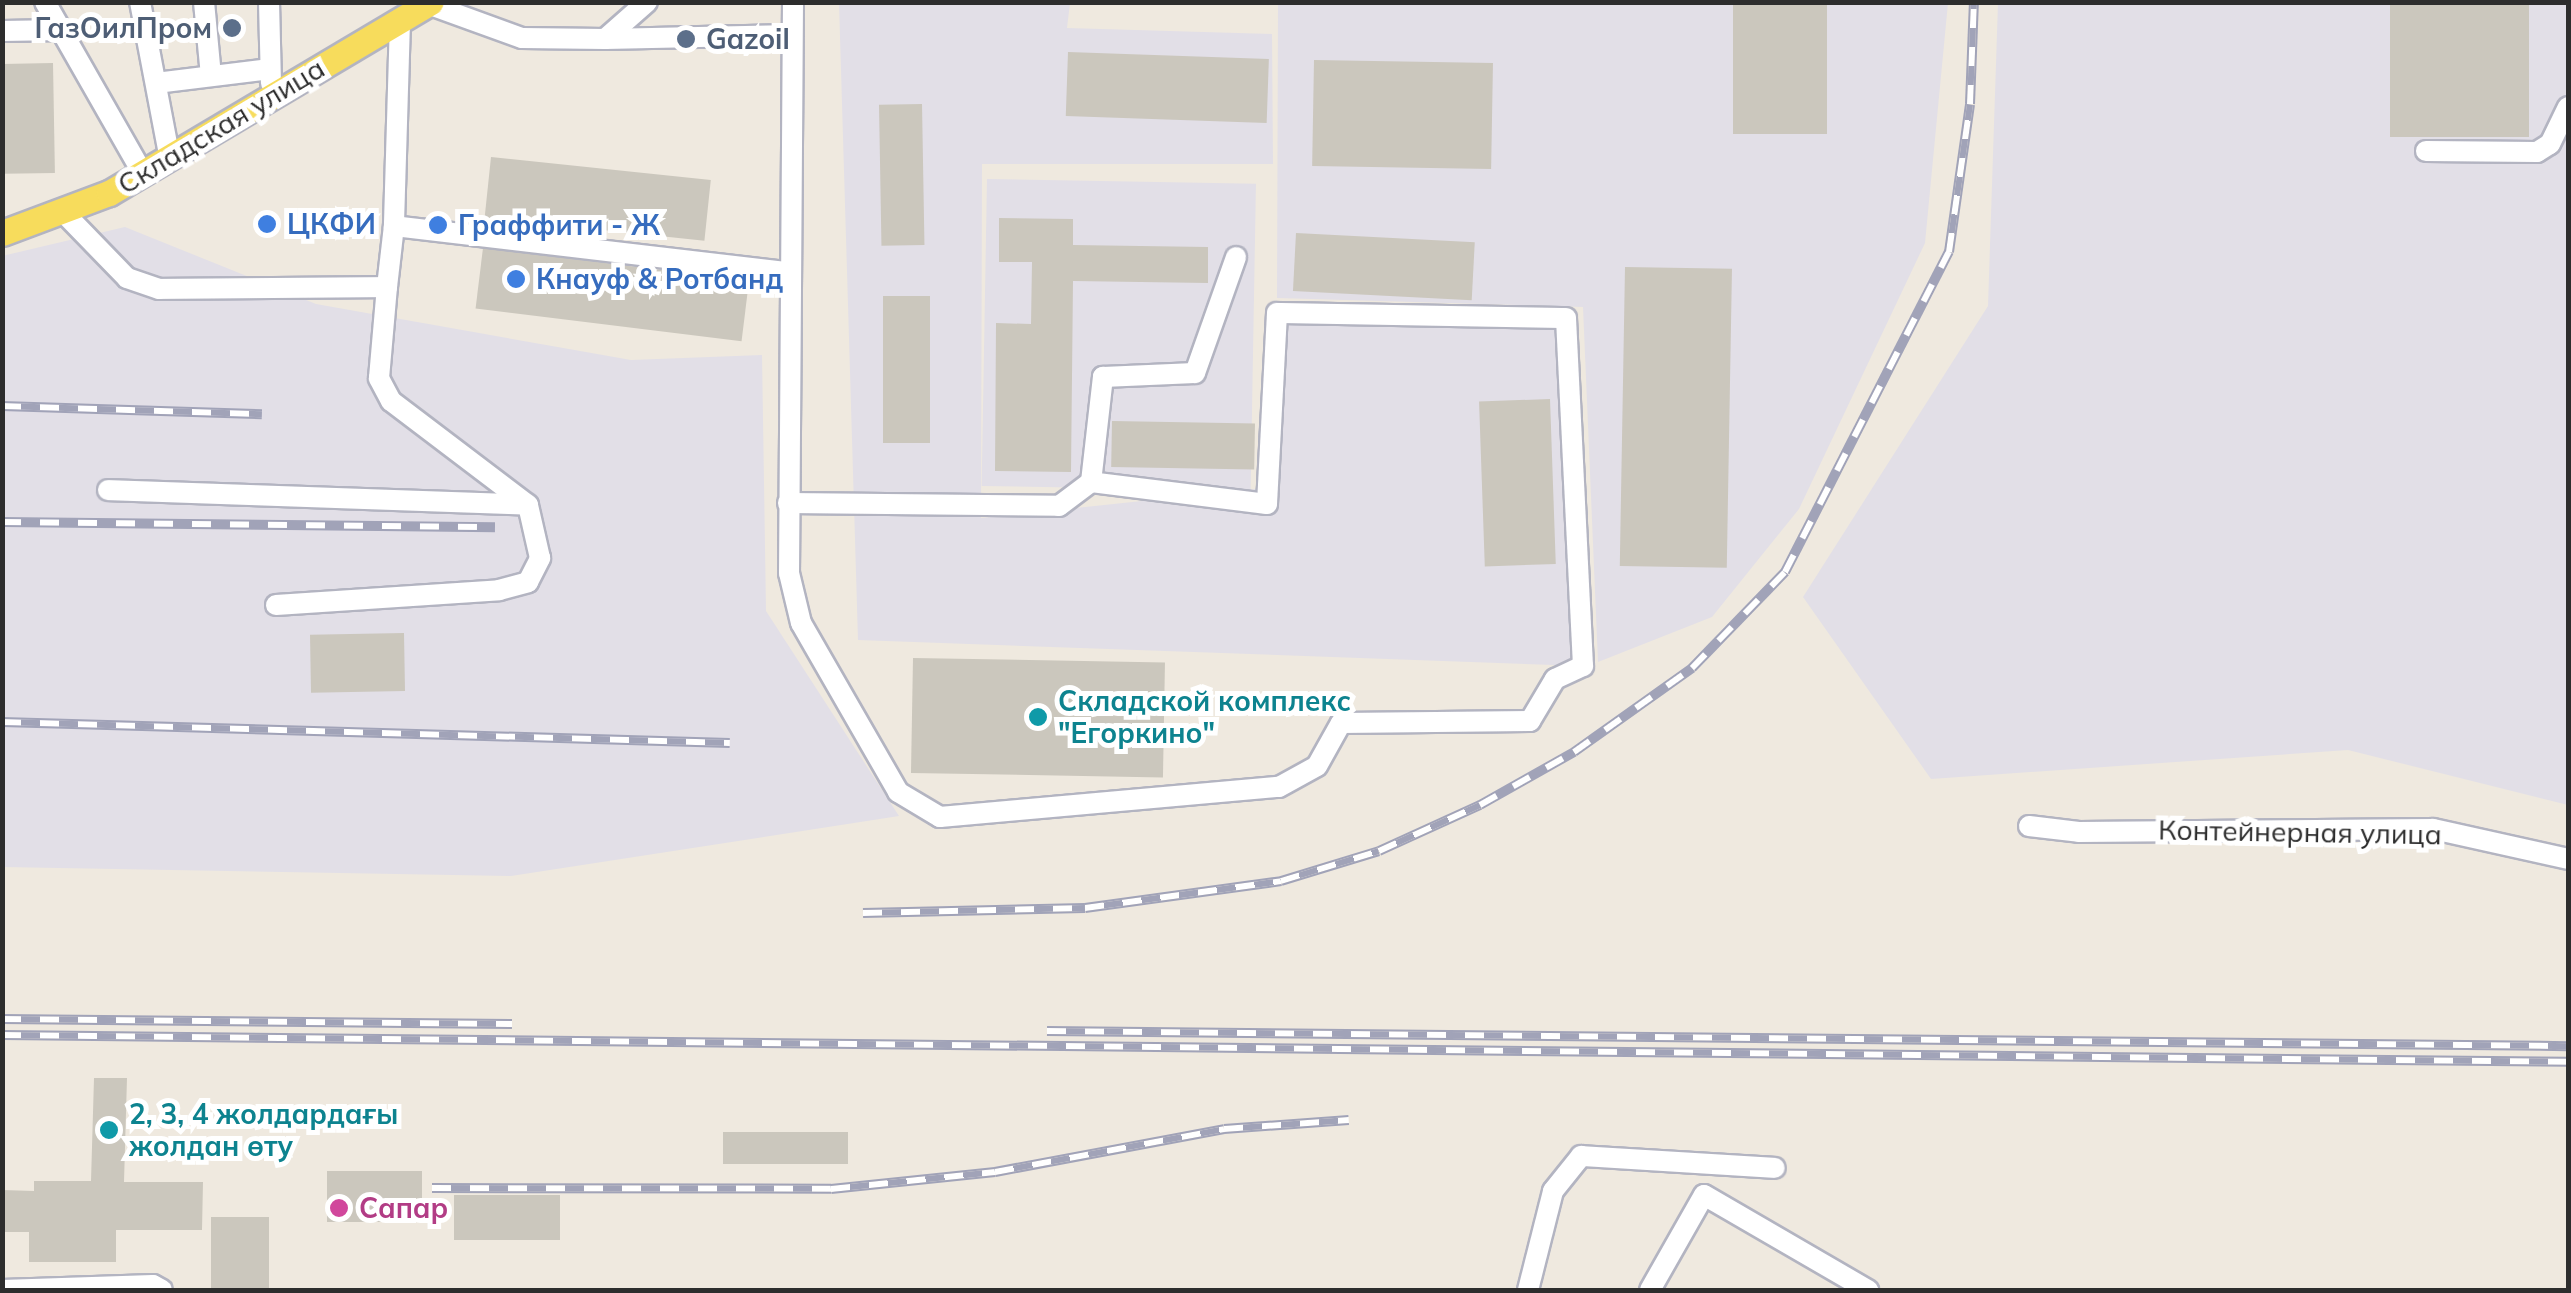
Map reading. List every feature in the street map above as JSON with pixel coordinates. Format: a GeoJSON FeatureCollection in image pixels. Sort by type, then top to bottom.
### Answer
{"type":"FeatureCollection","features":[{"type":"Feature","properties":{"kind":"main road","name":"Складская улица"},"geometry":{"type":"LineString","coordinates":[[2,233],[65,214],[169,154],[271,82],[430,4]]}},
{"type":"Feature","properties":{"kind":"street"},"geometry":{"type":"LineString","coordinates":[[45,2],[142,170]]}},
{"type":"Feature","properties":{"kind":"street"},"geometry":{"type":"LineString","coordinates":[[140,2],[169,154]]}},
{"type":"Feature","properties":{"kind":"street"},"geometry":{"type":"LineString","coordinates":[[204,2],[211,76]]}},
{"type":"Feature","properties":{"kind":"street"},"geometry":{"type":"LineString","coordinates":[[156,83],[211,76],[271,82],[269,2]]}},
{"type":"Feature","properties":{"kind":"street"},"geometry":{"type":"LineString","coordinates":[[606,39],[647,2]]}},
{"type":"Feature","properties":{"kind":"street"},"geometry":{"type":"LineString","coordinates":[[788,504],[1059,506],[1091,482],[1267,504],[1277,313],[1566,318],[1583,666],[1555,679],[1530,721],[1342,724],[1317,766],[1279,787],[940,817],[898,792],[800,623],[789,573],[788,504],[788,272],[793,2]]}},
{"type":"Feature","properties":{"kind":"street"},"geometry":{"type":"LineString","coordinates":[[430,4],[522,38],[792,35]]}},
{"type":"Feature","properties":{"kind":"street"},"geometry":{"type":"LineString","coordinates":[[276,605],[498,590],[528,582],[540,558],[528,505],[391,402],[379,378],[394,226],[400,20]]}},
{"type":"Feature","properties":{"kind":"street"},"geometry":{"type":"LineString","coordinates":[[2,30],[62,30]]}},
{"type":"Feature","properties":{"kind":"street"},"geometry":{"type":"LineString","coordinates":[[2426,151],[2537,152],[2550,144],[2568,107]]}},
{"type":"Feature","properties":{"kind":"street"},"geometry":{"type":"LineString","coordinates":[[65,214],[127,278],[158,289],[387,286]]}},
{"type":"Feature","properties":{"kind":"street"},"geometry":{"type":"LineString","coordinates":[[394,226],[788,272]]}},
{"type":"Feature","properties":{"kind":"street"},"geometry":{"type":"LineString","coordinates":[[1091,482],[1103,377],[1196,374],[1236,257]]}},
{"type":"Feature","properties":{"kind":"street"},"geometry":{"type":"LineString","coordinates":[[108,490],[528,505]]}},
{"type":"Feature","properties":{"kind":"street","name":"Контейнерная улица"},"geometry":{"type":"LineString","coordinates":[[2029,826],[2079,832],[2433,829],[2568,860]]}},
{"type":"Feature","properties":{"kind":"street"},"geometry":{"type":"LineString","coordinates":[[1528,1290],[1553,1192],[1580,1156],[1775,1168]]}},
{"type":"Feature","properties":{"kind":"street"},"geometry":{"type":"LineString","coordinates":[[1650,1290],[1704,1194],[1868,1290]]}},
{"type":"Feature","properties":{"kind":"street"},"geometry":{"type":"LineString","coordinates":[[2,1290],[152,1285],[162,1290]]}},
{"type":"Feature","properties":{"kind":"shaded area"},"geometry":{"type":"Polygon","coordinates":[[[839,3],[1070,3],[1067,28],[1272,34],[1273,164],[982,164],[981,518],[1275,487],[1277,313],[1566,318],[1583,666],[858,640],[839,3]]]}},
{"type":"Feature","properties":{"kind":"shaded area"},"geometry":{"type":"Polygon","coordinates":[[[1278,3],[1948,3],[1925,243],[1799,509],[1712,617],[1598,662],[1583,307],[1277,298],[1278,3]]]}},
{"type":"Feature","properties":{"kind":"shaded area"},"geometry":{"type":"Polygon","coordinates":[[[1998,3],[2568,3],[2568,805],[2348,750],[1931,779],[1803,597],[1988,306],[1998,3]]]}},
{"type":"Feature","properties":{"kind":"shaded area"},"geometry":{"type":"Polygon","coordinates":[[[987,179],[1256,184],[1251,491],[982,486],[987,179]]]}},
{"type":"Feature","properties":{"kind":"shaded area"},"geometry":{"type":"Polygon","coordinates":[[[125,227],[316,304],[631,360],[762,355],[766,611],[899,816],[511,876],[3,867],[2,256],[125,227]]]}},
{"type":"Feature","properties":{"kind":"building"},"geometry":{"type":"Polygon","coordinates":[[[1733,2],[1827,2],[1827,134],[1733,134],[1733,2]]]}},
{"type":"Feature","properties":{"kind":"building"},"geometry":{"type":"Polygon","coordinates":[[[2390,2],[2529,2],[2529,137],[2390,137],[2390,2]]]}},
{"type":"Feature","properties":{"kind":"building"},"geometry":{"type":"Polygon","coordinates":[[[1068,52],[1269,59],[1267,123],[1066,116],[1068,52]]]}},
{"type":"Feature","properties":{"kind":"building"},"geometry":{"type":"Polygon","coordinates":[[[1314,60],[1493,63],[1491,169],[1312,166],[1314,60]]]}},
{"type":"Feature","properties":{"kind":"building"},"geometry":{"type":"Polygon","coordinates":[[[53,63],[55,173],[4,174],[2,64],[53,63]]]}},
{"type":"Feature","properties":{"kind":"building"},"geometry":{"type":"Polygon","coordinates":[[[922,104],[924,245],[881,246],[879,105],[922,104]]]}},
{"type":"Feature","properties":{"kind":"building"},"geometry":{"type":"Polygon","coordinates":[[[491,157],[711,180],[704,241],[485,218],[491,157]]]}},
{"type":"Feature","properties":{"kind":"building"},"geometry":{"type":"Polygon","coordinates":[[[999,218],[1073,219],[1073,245],[1208,247],[1208,283],[1073,281],[1071,472],[995,471],[996,323],[1031,324],[1032,262],[999,262],[999,218]]]}},
{"type":"Feature","properties":{"kind":"building"},"geometry":{"type":"Polygon","coordinates":[[[1296,233],[1475,242],[1472,300],[1293,291],[1296,233]]]}},
{"type":"Feature","properties":{"kind":"building"},"geometry":{"type":"Polygon","coordinates":[[[483,248],[749,281],[742,341],[476,309],[483,248]]]}},
{"type":"Feature","properties":{"kind":"building"},"geometry":{"type":"Polygon","coordinates":[[[1625,267],[1732,269],[1727,568],[1620,566],[1625,267]]]}},
{"type":"Feature","properties":{"kind":"building"},"geometry":{"type":"Polygon","coordinates":[[[883,296],[930,296],[930,443],[883,443],[883,296]]]}},
{"type":"Feature","properties":{"kind":"building"},"geometry":{"type":"Polygon","coordinates":[[[1550,399],[1556,564],[1485,566],[1479,401],[1550,399]]]}},
{"type":"Feature","properties":{"kind":"building"},"geometry":{"type":"Polygon","coordinates":[[[1112,421],[1255,423],[1254,469],[1111,467],[1112,421]]]}},
{"type":"Feature","properties":{"kind":"building"},"geometry":{"type":"Polygon","coordinates":[[[404,633],[405,691],[311,693],[310,635],[404,633]]]}},
{"type":"Feature","properties":{"kind":"building","name":"Складской комплекс \"Егоркино\""},"geometry":{"type":"Polygon","coordinates":[[[913,658],[1165,662],[1163,777],[911,773],[913,658]]]}},
{"type":"Feature","properties":{"kind":"building"},"geometry":{"type":"Polygon","coordinates":[[[94,1078],[127,1078],[124,1182],[203,1182],[202,1230],[116,1230],[116,1262],[29,1262],[29,1232],[2,1232],[2,1190],[34,1191],[34,1181],[91,1181],[94,1078]]]}},
{"type":"Feature","properties":{"kind":"building"},"geometry":{"type":"Polygon","coordinates":[[[723,1132],[848,1132],[848,1164],[723,1164],[723,1132]]]}},
{"type":"Feature","properties":{"kind":"building"},"geometry":{"type":"Polygon","coordinates":[[[327,1171],[422,1171],[422,1222],[327,1222],[327,1171]]]}},
{"type":"Feature","properties":{"kind":"building"},"geometry":{"type":"Polygon","coordinates":[[[454,1195],[560,1195],[560,1240],[454,1240],[454,1195]]]}},
{"type":"Feature","properties":{"kind":"building"},"geometry":{"type":"Polygon","coordinates":[[[211,1217],[269,1217],[269,1290],[211,1290],[211,1217]]]}},
{"type":"Feature","properties":{"kind":"railway"},"geometry":{"type":"LineString","coordinates":[[863,913],[1085,908],[1281,881],[1379,851],[1480,805],[1574,752],[1692,668],[1785,572],[1949,252],[1970,104],[1974,2]]}},
{"type":"Feature","properties":{"kind":"railway"},"geometry":{"type":"LineString","coordinates":[[2,406],[262,414]]}},
{"type":"Feature","properties":{"kind":"railway"},"geometry":{"type":"LineString","coordinates":[[2,522],[495,527]]}},
{"type":"Feature","properties":{"kind":"railway"},"geometry":{"type":"LineString","coordinates":[[2,722],[730,743]]}},
{"type":"Feature","properties":{"kind":"railway"},"geometry":{"type":"LineString","coordinates":[[2,1019],[512,1024]]}},
{"type":"Feature","properties":{"kind":"railway"},"geometry":{"type":"LineString","coordinates":[[1047,1031],[2568,1046]]}},
{"type":"Feature","properties":{"kind":"railway"},"geometry":{"type":"LineString","coordinates":[[2,1035],[2568,1062]]}},
{"type":"Feature","properties":{"kind":"railway"},"geometry":{"type":"LineString","coordinates":[[432,1188],[831,1189],[995,1172],[1224,1129],[1349,1120]]}},
{"type":"Feature","properties":{"kind":"place","name":"ГазОилПром"},"geometry":{"type":"Point","coordinates":[232,28]}},
{"type":"Feature","properties":{"kind":"place","name":"Gazoil"},"geometry":{"type":"Point","coordinates":[686,39]}},
{"type":"Feature","properties":{"kind":"place","name":"ЦКФИ"},"geometry":{"type":"Point","coordinates":[267,224]}},
{"type":"Feature","properties":{"kind":"place","name":"Граффити - Ж"},"geometry":{"type":"Point","coordinates":[438,225]}},
{"type":"Feature","properties":{"kind":"place","name":"Кнауф & Ротбанд"},"geometry":{"type":"Point","coordinates":[516,279]}},
{"type":"Feature","properties":{"kind":"place","name":"Складской комплекс \"Егоркино\""},"geometry":{"type":"Point","coordinates":[1038,717]}},
{"type":"Feature","properties":{"kind":"place","name":"2, 3, 4 жолдардағы жолдан өту"},"geometry":{"type":"Point","coordinates":[109,1130]}},
{"type":"Feature","properties":{"kind":"place","name":"Сапар"},"geometry":{"type":"Point","coordinates":[339,1208]}}]}
